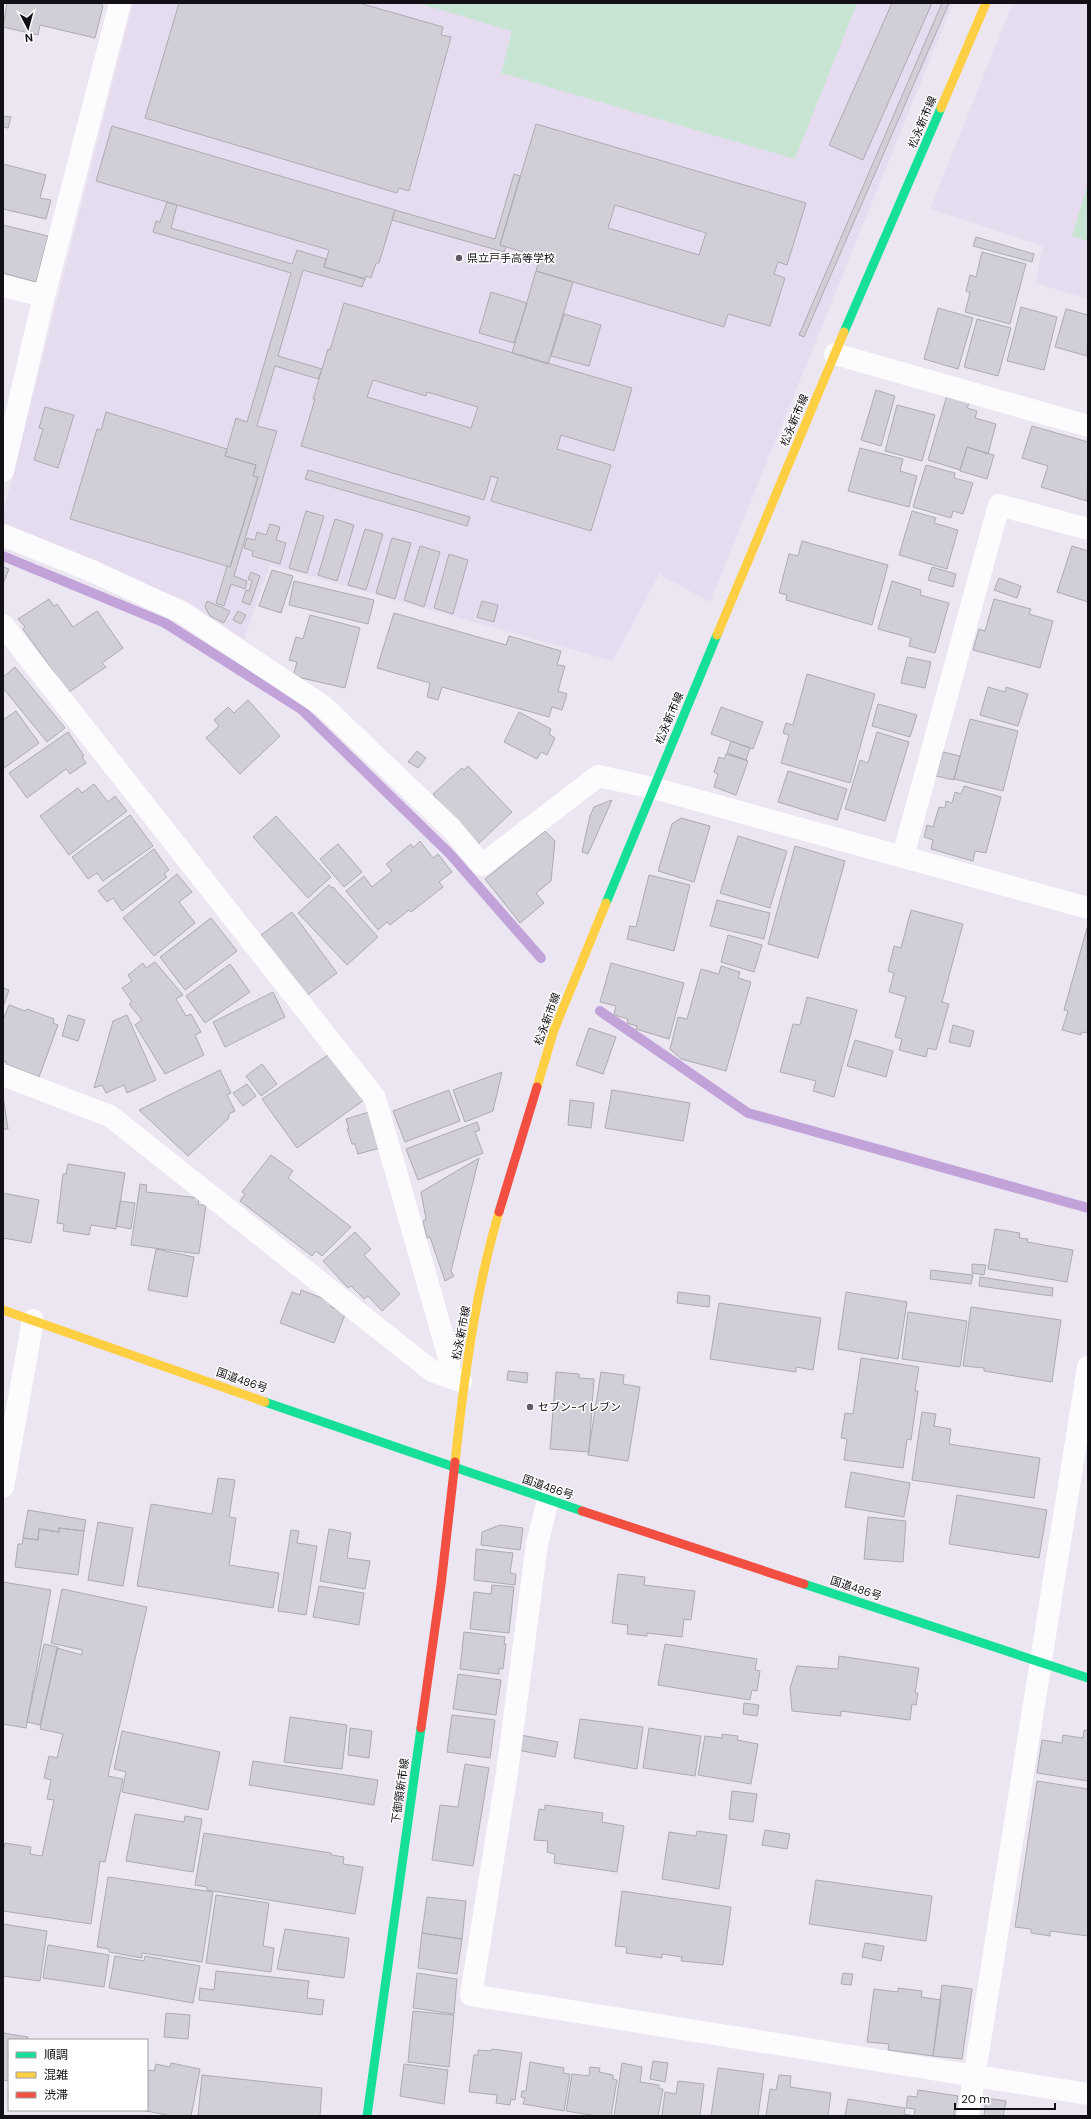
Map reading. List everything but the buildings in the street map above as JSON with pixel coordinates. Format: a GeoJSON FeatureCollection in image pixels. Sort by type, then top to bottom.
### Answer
{"type":"FeatureCollection","features":[{"type":"Feature","properties":{"kind":"main road","name":"松永新市線"},"geometry":{"type":"LineString","coordinates":[[453,1468],[456,1380],[490,1242],[554,1030],[653,788],[835,354],[986,3]]}},
{"type":"Feature","properties":{"kind":"main road","name":"国道486号"},"geometry":{"type":"LineString","coordinates":[[3,1310],[453,1468],[1041,1661],[1088,1678]]}},
{"type":"Feature","properties":{"kind":"main road","name":"下御領新市線"},"geometry":{"type":"LineString","coordinates":[[367,2116],[441,1584],[453,1468]]}},
{"type":"Feature","properties":{"kind":"street"},"geometry":{"type":"LineString","coordinates":[[3,471],[44,296],[120,3]]}},
{"type":"Feature","properties":{"kind":"street"},"geometry":{"type":"LineString","coordinates":[[3,286],[44,296]]}},
{"type":"Feature","properties":{"kind":"street"},"geometry":{"type":"LineString","coordinates":[[835,354],[1088,426]]}},
{"type":"Feature","properties":{"kind":"street"},"geometry":{"type":"LineString","coordinates":[[903,856],[999,506],[1088,529]]}},
{"type":"Feature","properties":{"kind":"street"},"geometry":{"type":"LineString","coordinates":[[3,535],[92,571],[182,612],[323,706],[451,828],[482,865],[598,776],[653,788],[1088,908]]}},
{"type":"Feature","properties":{"kind":"street"},"geometry":{"type":"LineString","coordinates":[[3,625],[375,1098],[456,1380]]}},
{"type":"Feature","properties":{"kind":"street"},"geometry":{"type":"LineString","coordinates":[[3,1075],[110,1116],[432,1371],[456,1380]]}},
{"type":"Feature","properties":{"kind":"street"},"geometry":{"type":"LineString","coordinates":[[3,1488],[32,1320]]}},
{"type":"Feature","properties":{"kind":"street"},"geometry":{"type":"LineString","coordinates":[[968,2116],[1088,1367]]}},
{"type":"Feature","properties":{"kind":"street"},"geometry":{"type":"LineString","coordinates":[[548,1500],[537,1544],[506,1773],[471,1994],[1088,2094]]}},
{"type":"Feature","properties":{"kind":"shaded area","name":"県立戸手高等学校"},"geometry":{"type":"Polygon","coordinates":[[[133,3],[953,3],[710,602],[659,574],[613,661],[270,565],[244,639],[187,601],[3,528],[3,513],[133,3]]]}},
{"type":"Feature","properties":{"kind":"shaded area"},"geometry":{"type":"Polygon","coordinates":[[[1013,3],[1088,3],[1088,299],[1035,283],[1043,246],[930,209],[1013,3]]]}},
{"type":"Feature","properties":{"kind":"green space"},"geometry":{"type":"Polygon","coordinates":[[[418,3],[857,3],[795,159],[501,73],[512,31],[418,3]]]}},
{"type":"Feature","properties":{"kind":"green space"},"geometry":{"type":"Polygon","coordinates":[[[1088,183],[1088,241],[1072,236],[1088,183]]]}},
{"type":"Feature","properties":{"kind":"waterway"},"geometry":{"type":"LineString","coordinates":[[3,556],[165,623],[301,709],[450,854],[541,958]]}},
{"type":"Feature","properties":{"kind":"waterway"},"geometry":{"type":"LineString","coordinates":[[600,1011],[748,1113],[1088,1208]]}},
{"type":"Feature","properties":{"kind":"traffic: fast"},"geometry":{"type":"LineString","coordinates":[[844,332],[941,108]]}},
{"type":"Feature","properties":{"kind":"traffic: fast"},"geometry":{"type":"LineString","coordinates":[[606,903],[717,635]]}},
{"type":"Feature","properties":{"kind":"traffic: fast"},"geometry":{"type":"LineString","coordinates":[[265,1402],[582,1511]]}},
{"type":"Feature","properties":{"kind":"traffic: fast"},"geometry":{"type":"LineString","coordinates":[[804,1584],[1088,1678]]}},
{"type":"Feature","properties":{"kind":"traffic: fast"},"geometry":{"type":"LineString","coordinates":[[367,2116],[421,1728]]}},
{"type":"Feature","properties":{"kind":"traffic: slow"},"geometry":{"type":"LineString","coordinates":[[941,108],[986,3]]}},
{"type":"Feature","properties":{"kind":"traffic: slow"},"geometry":{"type":"LineString","coordinates":[[717,635],[844,332]]}},
{"type":"Feature","properties":{"kind":"traffic: slow"},"geometry":{"type":"LineString","coordinates":[[537,1087],[554,1030],[606,903]]}},
{"type":"Feature","properties":{"kind":"traffic: slow"},"geometry":{"type":"LineString","coordinates":[[455,1462],[471,1336],[483,1274],[499,1212]]}},
{"type":"Feature","properties":{"kind":"traffic: slow"},"geometry":{"type":"LineString","coordinates":[[3,1310],[265,1402]]}},
{"type":"Feature","properties":{"kind":"traffic: jam"},"geometry":{"type":"LineString","coordinates":[[499,1212],[537,1087]]}},
{"type":"Feature","properties":{"kind":"traffic: jam"},"geometry":{"type":"LineString","coordinates":[[421,1728],[441,1585],[455,1462]]}},
{"type":"Feature","properties":{"kind":"traffic: jam"},"geometry":{"type":"LineString","coordinates":[[582,1511],[804,1584]]}},
{"type":"Feature","properties":{"kind":"place","name":"県立戸手高等学校"},"geometry":{"type":"Point","coordinates":[459,258]}},
{"type":"Feature","properties":{"kind":"place","name":"セブン-イレブン"},"geometry":{"type":"Point","coordinates":[530,1407]}}]}
